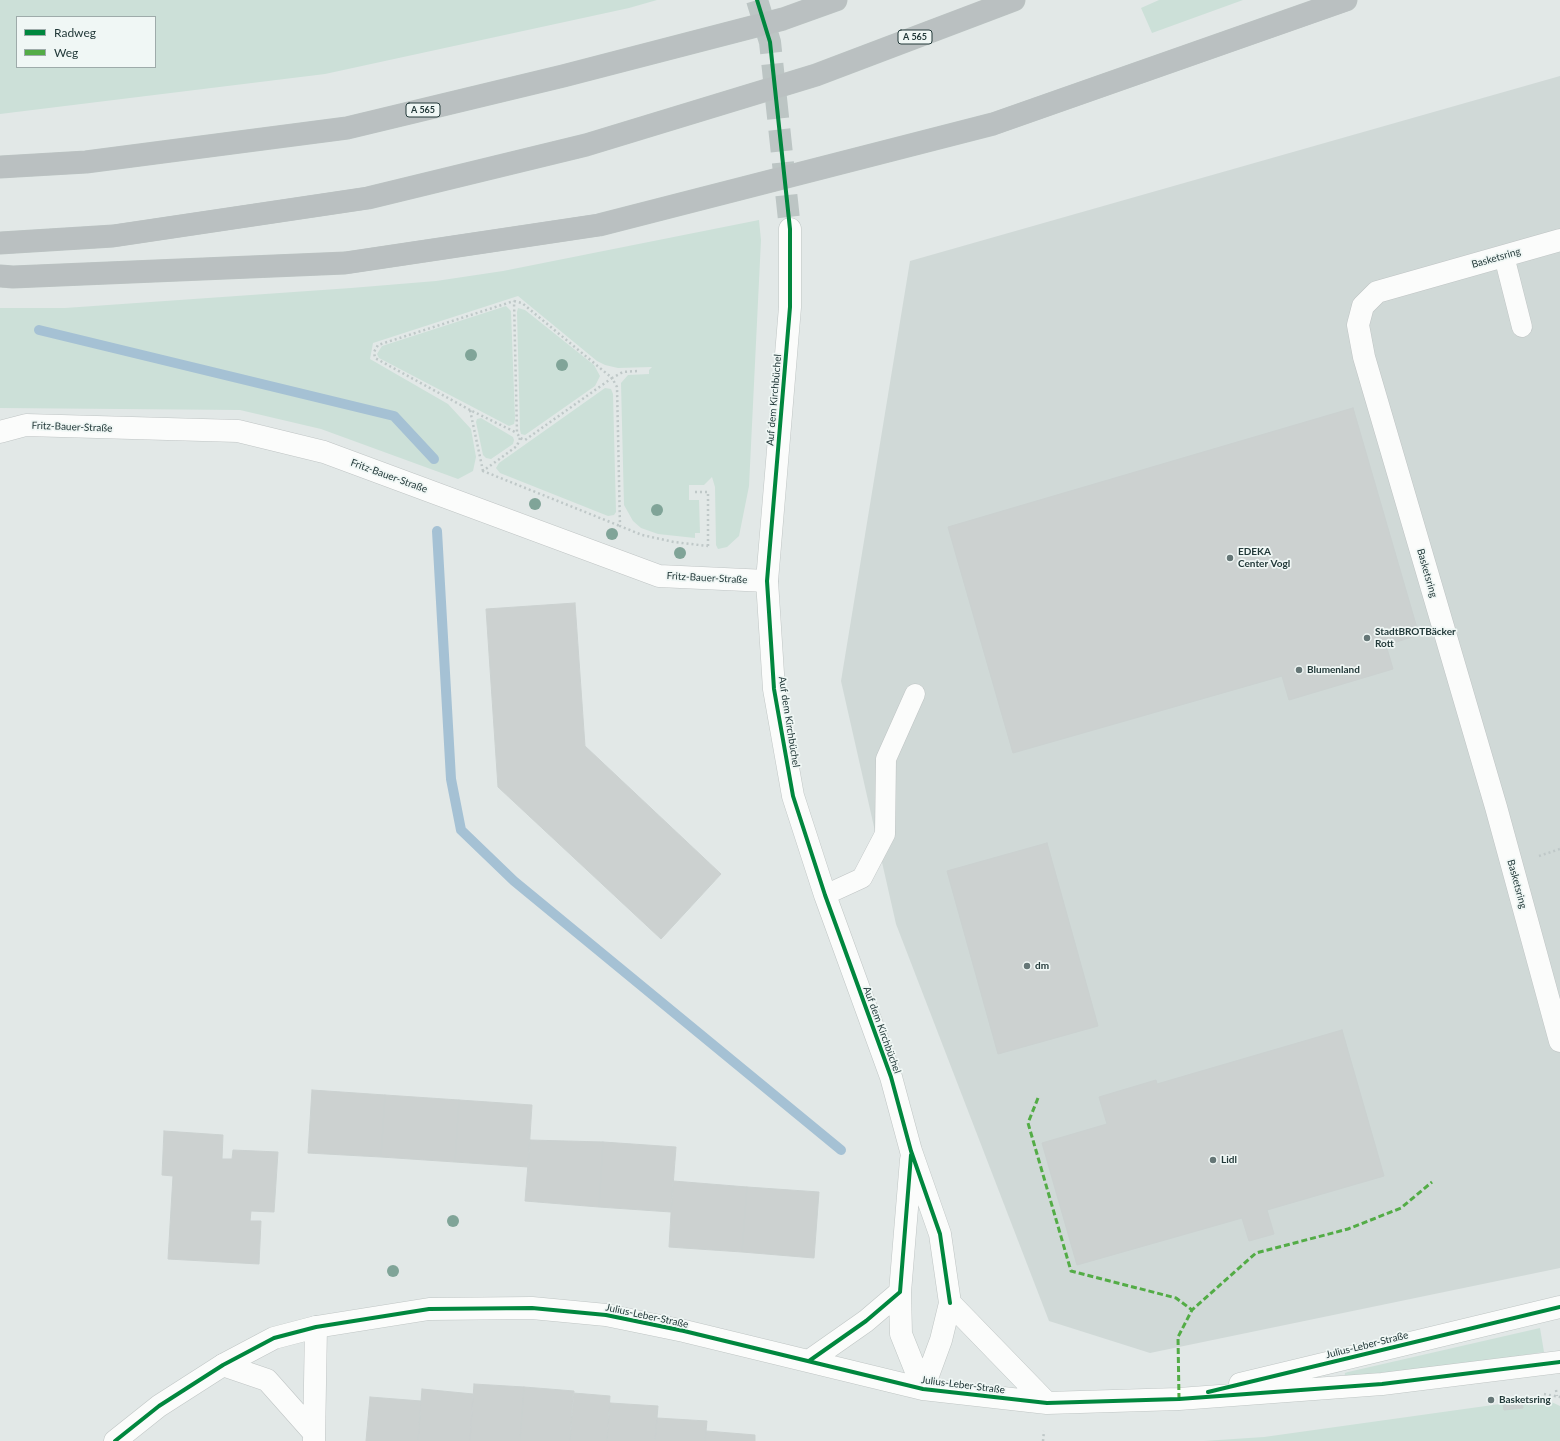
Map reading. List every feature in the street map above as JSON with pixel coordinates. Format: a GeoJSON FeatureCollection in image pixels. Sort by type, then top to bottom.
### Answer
{"type":"FeatureCollection","features":[{"type":"Feature","properties":{"kind":"highway","name":"A 565"},"geometry":{"type":"LineString","coordinates":[[0,167],[86,162],[347,128],[563,76],[783,19],[836,0]]}},
{"type":"Feature","properties":{"kind":"highway","name":"A 565"},"geometry":{"type":"LineString","coordinates":[[0,242],[113,236],[368,198],[586,145],[816,75],[1014,0]]}},
{"type":"Feature","properties":{"kind":"highway"},"geometry":{"type":"LineString","coordinates":[[0,276],[13,277],[345,263],[599,225],[994,124],[1346,0]]}},
{"type":"Feature","properties":{"kind":"street","name":"Auf dem Kirchbüchel"},"geometry":{"type":"LineString","coordinates":[[790,228],[790,307],[767,582],[774,689],[793,796],[825,895],[890,1077],[911,1151],[940,1234],[950,1303],[942,1340],[923,1389]]}},
{"type":"Feature","properties":{"kind":"street","name":"Basketsring"},"geometry":{"type":"LineString","coordinates":[[1560,240],[1377,292],[1363,306],[1358,325],[1364,357],[1493,799],[1560,1041]]}},
{"type":"Feature","properties":{"kind":"street","name":"Fritz-Bauer-Straße"},"geometry":{"type":"LineString","coordinates":[[0,432],[26,425],[238,431],[324,452],[659,576],[767,582]]}},
{"type":"Feature","properties":{"kind":"street","name":"Auf dem Kirchbüchel"},"geometry":{"type":"LineString","coordinates":[[911,1151],[900,1292],[901,1334],[923,1389]]}},
{"type":"Feature","properties":{"kind":"street"},"geometry":{"type":"LineString","coordinates":[[809,1361],[866,1321],[900,1292]]}},
{"type":"Feature","properties":{"kind":"street"},"geometry":{"type":"LineString","coordinates":[[950,1303],[1047,1403]]}},
{"type":"Feature","properties":{"kind":"street","name":"Julius-Leber-Straße"},"geometry":{"type":"LineString","coordinates":[[1178,1399],[1560,1307]]}},
{"type":"Feature","properties":{"kind":"street","name":"Julius-Leber-Straße"},"geometry":{"type":"LineString","coordinates":[[115,1441],[159,1406],[223,1365],[274,1338],[316,1327],[429,1309],[532,1308],[606,1315],[684,1331],[923,1389],[1047,1403],[1178,1399],[1382,1384],[1560,1362]]}},
{"type":"Feature","properties":{"kind":"street"},"geometry":{"type":"LineString","coordinates":[[314,1437],[316,1327]]}},
{"type":"Feature","properties":{"kind":"street"},"geometry":{"type":"LineString","coordinates":[[223,1365],[267,1380],[314,1437]]}},
{"type":"Feature","properties":{"kind":"lane"},"geometry":{"type":"LineString","coordinates":[[1504,256],[1522,327]]}},
{"type":"Feature","properties":{"kind":"lane"},"geometry":{"type":"LineString","coordinates":[[825,895],[862,878],[885,834],[886,759],[914,694]]}},
{"type":"Feature","properties":{"kind":"path"},"geometry":{"type":"LineString","coordinates":[[514,301],[517,433],[520,438],[525,440],[612,378],[623,372],[638,371]]}},
{"type":"Feature","properties":{"kind":"path"},"geometry":{"type":"LineString","coordinates":[[517,433],[470,410],[375,358],[374,352],[378,345],[514,301],[522,303],[612,378],[617,387],[620,526]]}},
{"type":"Feature","properties":{"kind":"path"},"geometry":{"type":"LineString","coordinates":[[470,410],[483,471]]}},
{"type":"Feature","properties":{"kind":"path"},"geometry":{"type":"LineString","coordinates":[[483,471],[517,446],[520,438]]}},
{"type":"Feature","properties":{"kind":"path"},"geometry":{"type":"LineString","coordinates":[[483,471],[642,535],[674,542],[708,546]]}},
{"type":"Feature","properties":{"kind":"path"},"geometry":{"type":"LineString","coordinates":[[695,492],[708,492],[709,553]]}},
{"type":"Feature","properties":{"kind":"path"},"geometry":{"type":"LineString","coordinates":[[1539,855],[1560,849]]}},
{"type":"Feature","properties":{"kind":"shaded area"},"geometry":{"type":"Polygon","coordinates":[[[1560,76],[1560,1268],[1150,1353],[1049,1321],[896,924],[841,681],[910,261],[1560,76]]]}},
{"type":"Feature","properties":{"kind":"green space"},"geometry":{"type":"Polygon","coordinates":[[[0,0],[657,0],[629,8],[325,74],[0,114],[0,0]]]}},
{"type":"Feature","properties":{"kind":"green space"},"geometry":{"type":"Polygon","coordinates":[[[1159,0],[1243,0],[1152,33],[1141,8],[1159,0]]]}},
{"type":"Feature","properties":{"kind":"green space"},"geometry":{"type":"Polygon","coordinates":[[[759,220],[761,240],[749,486],[739,536],[727,547],[718,549],[716,545],[715,487],[712,477],[704,485],[689,485],[689,500],[699,500],[700,533],[695,533],[695,538],[658,534],[641,528],[633,521],[624,505],[621,383],[628,375],[649,374],[649,370],[652,367],[618,368],[605,365],[597,361],[518,296],[373,343],[370,359],[448,404],[471,429],[476,457],[473,471],[458,479],[321,429],[240,410],[0,408],[0,308],[65,308],[436,281],[503,271],[759,220]]]}},
{"type":"Feature","properties":{"kind":"green space"},"geometry":{"type":"Polygon","coordinates":[[[506,306],[511,311],[515,419],[514,424],[509,426],[379,358],[377,354],[382,346],[506,306]]]}},
{"type":"Feature","properties":{"kind":"green space"},"geometry":{"type":"Polygon","coordinates":[[[518,308],[525,310],[594,365],[600,376],[595,386],[525,435],[521,434],[520,430],[518,308]]]}},
{"type":"Feature","properties":{"kind":"green space"},"geometry":{"type":"Polygon","coordinates":[[[605,388],[611,389],[613,394],[616,512],[614,515],[608,516],[500,473],[496,468],[499,463],[605,388]]]}},
{"type":"Feature","properties":{"kind":"green space"},"geometry":{"type":"Polygon","coordinates":[[[481,418],[513,437],[514,440],[513,444],[491,459],[486,458],[483,455],[476,422],[477,419],[481,418]]]}},
{"type":"Feature","properties":{"kind":"green space"},"geometry":{"type":"Polygon","coordinates":[[[1540,1328],[1544,1352],[1348,1382],[1344,1379],[1345,1373],[1348,1372],[1540,1328]]]}},
{"type":"Feature","properties":{"kind":"green space"},"geometry":{"type":"Polygon","coordinates":[[[1543,1398],[1560,1406],[1560,1441],[1204,1441],[1264,1437],[1543,1398]]]}},
{"type":"Feature","properties":{"kind":"building"},"geometry":{"type":"Polygon","coordinates":[[[1353,408],[1419,635],[1386,645],[1393,669],[1289,700],[1282,676],[1013,753],[948,527],[1353,408]]]}},
{"type":"Feature","properties":{"kind":"building"},"geometry":{"type":"Polygon","coordinates":[[[575,603],[585,746],[721,874],[661,939],[498,787],[486,609],[575,603]]]}},
{"type":"Feature","properties":{"kind":"building","name":"dm"},"geometry":{"type":"Polygon","coordinates":[[[1047,843],[1098,1026],[998,1054],[947,871],[1047,843]]]}},
{"type":"Feature","properties":{"kind":"building","name":"Lidl"},"geometry":{"type":"Polygon","coordinates":[[[1342,1030],[1384,1176],[1267,1210],[1274,1234],[1249,1241],[1242,1218],[1077,1265],[1042,1143],[1107,1124],[1099,1097],[1156,1080],[1157,1084],[1342,1030]]]}},
{"type":"Feature","properties":{"kind":"building"},"geometry":{"type":"Polygon","coordinates":[[[312,1090],[385,1095],[381,1157],[308,1153],[312,1090]]]}},
{"type":"Feature","properties":{"kind":"building"},"geometry":{"type":"Polygon","coordinates":[[[385,1095],[459,1100],[455,1162],[381,1157],[385,1095]]]}},
{"type":"Feature","properties":{"kind":"building"},"geometry":{"type":"Polygon","coordinates":[[[459,1100],[532,1105],[528,1167],[455,1162],[459,1100]]]}},
{"type":"Feature","properties":{"kind":"building"},"geometry":{"type":"Polygon","coordinates":[[[164,1131],[223,1135],[222,1159],[232,1159],[233,1150],[278,1152],[274,1212],[251,1211],[250,1221],[261,1221],[259,1264],[168,1259],[173,1176],[162,1175],[164,1131]]]}},
{"type":"Feature","properties":{"kind":"building"},"geometry":{"type":"Polygon","coordinates":[[[530,1140],[603,1142],[599,1207],[525,1201],[530,1140]]]}},
{"type":"Feature","properties":{"kind":"building"},"geometry":{"type":"Polygon","coordinates":[[[603,1142],[676,1147],[671,1212],[599,1207],[603,1142]]]}},
{"type":"Feature","properties":{"kind":"building"},"geometry":{"type":"Polygon","coordinates":[[[673,1181],[747,1187],[742,1252],[669,1247],[673,1181]]]}},
{"type":"Feature","properties":{"kind":"building"},"geometry":{"type":"Polygon","coordinates":[[[747,1187],[819,1192],[814,1258],[742,1252],[747,1187]]]}},
{"type":"Feature","properties":{"kind":"building"},"geometry":{"type":"Polygon","coordinates":[[[474,1384],[524,1387],[520,1441],[470,1441],[474,1384]]]}},
{"type":"Feature","properties":{"kind":"building"},"geometry":{"type":"Polygon","coordinates":[[[524,1387],[574,1391],[570,1441],[520,1441],[524,1387]]]}},
{"type":"Feature","properties":{"kind":"building"},"geometry":{"type":"Polygon","coordinates":[[[422,1389],[473,1394],[470,1441],[418,1441],[422,1389]]]}},
{"type":"Feature","properties":{"kind":"building"},"geometry":{"type":"Polygon","coordinates":[[[573,1393],[610,1396],[607,1441],[570,1441],[573,1393]]]}},
{"type":"Feature","properties":{"kind":"building"},"geometry":{"type":"Polygon","coordinates":[[[370,1397],[421,1401],[418,1441],[366,1441],[370,1397]]]}},
{"type":"Feature","properties":{"kind":"building"},"geometry":{"type":"Polygon","coordinates":[[[1522,1400],[1523,1408],[1504,1410],[1503,1403],[1522,1400]]]}},
{"type":"Feature","properties":{"kind":"building"},"geometry":{"type":"Polygon","coordinates":[[[610,1403],[658,1406],[655,1441],[607,1441],[610,1403]]]}},
{"type":"Feature","properties":{"kind":"building"},"geometry":{"type":"Polygon","coordinates":[[[657,1418],[707,1421],[705,1441],[655,1441],[657,1418]]]}},
{"type":"Feature","properties":{"kind":"building"},"geometry":{"type":"Polygon","coordinates":[[[706,1431],[755,1435],[755,1441],[705,1441],[706,1431]]]}},
{"type":"Feature","properties":{"kind":"waterway"},"geometry":{"type":"LineString","coordinates":[[39,330],[394,416],[434,459]]}},
{"type":"Feature","properties":{"kind":"waterway"},"geometry":{"type":"LineString","coordinates":[[437,531],[451,779],[461,830],[514,881],[841,1150]]}},
{"type":"Feature","properties":{"kind":"tunnel"},"geometry":{"type":"LineString","coordinates":[[757,0],[770,42],[790,229]]}},
{"type":"Feature","properties":{"kind":"marked path"},"geometry":{"type":"LineString","coordinates":[[1038,1098],[1028,1123],[1071,1271],[1176,1298],[1192,1310]]}},
{"type":"Feature","properties":{"kind":"marked path"},"geometry":{"type":"LineString","coordinates":[[1179,1399],[1178,1337],[1192,1310],[1256,1253],[1348,1229],[1401,1208],[1432,1182]]}},
{"type":"Feature","properties":{"kind":"cycle path"},"geometry":{"type":"LineString","coordinates":[[757,0],[770,42],[790,229],[790,307],[767,581],[774,689],[793,796],[825,895],[891,1077],[911,1151],[940,1234],[950,1303]]}},
{"type":"Feature","properties":{"kind":"cycle path"},"geometry":{"type":"LineString","coordinates":[[809,1361],[866,1321],[900,1292],[911,1155]]}},
{"type":"Feature","properties":{"kind":"cycle path"},"geometry":{"type":"LineString","coordinates":[[1208,1392],[1560,1307]]}},
{"type":"Feature","properties":{"kind":"cycle path"},"geometry":{"type":"LineString","coordinates":[[115,1441],[159,1406],[223,1365],[274,1338],[316,1327],[429,1309],[532,1308],[606,1315],[684,1331],[923,1389],[1047,1403],[1179,1399],[1382,1384],[1560,1362]]}},
{"type":"Feature","properties":{"kind":"place","name":"EDEKA Center Vogl"},"geometry":{"type":"Point","coordinates":[1230,558]}},
{"type":"Feature","properties":{"kind":"place","name":"StadtBROTBäcker Rott"},"geometry":{"type":"Point","coordinates":[1367,638]}},
{"type":"Feature","properties":{"kind":"place","name":"Blumenland"},"geometry":{"type":"Point","coordinates":[1299,670]}},
{"type":"Feature","properties":{"kind":"place","name":"dm"},"geometry":{"type":"Point","coordinates":[1027,966]}},
{"type":"Feature","properties":{"kind":"place","name":"Lidl"},"geometry":{"type":"Point","coordinates":[1213,1160]}},
{"type":"Feature","properties":{"kind":"place","name":"Basketsring"},"geometry":{"type":"Point","coordinates":[1491,1400]}}]}
